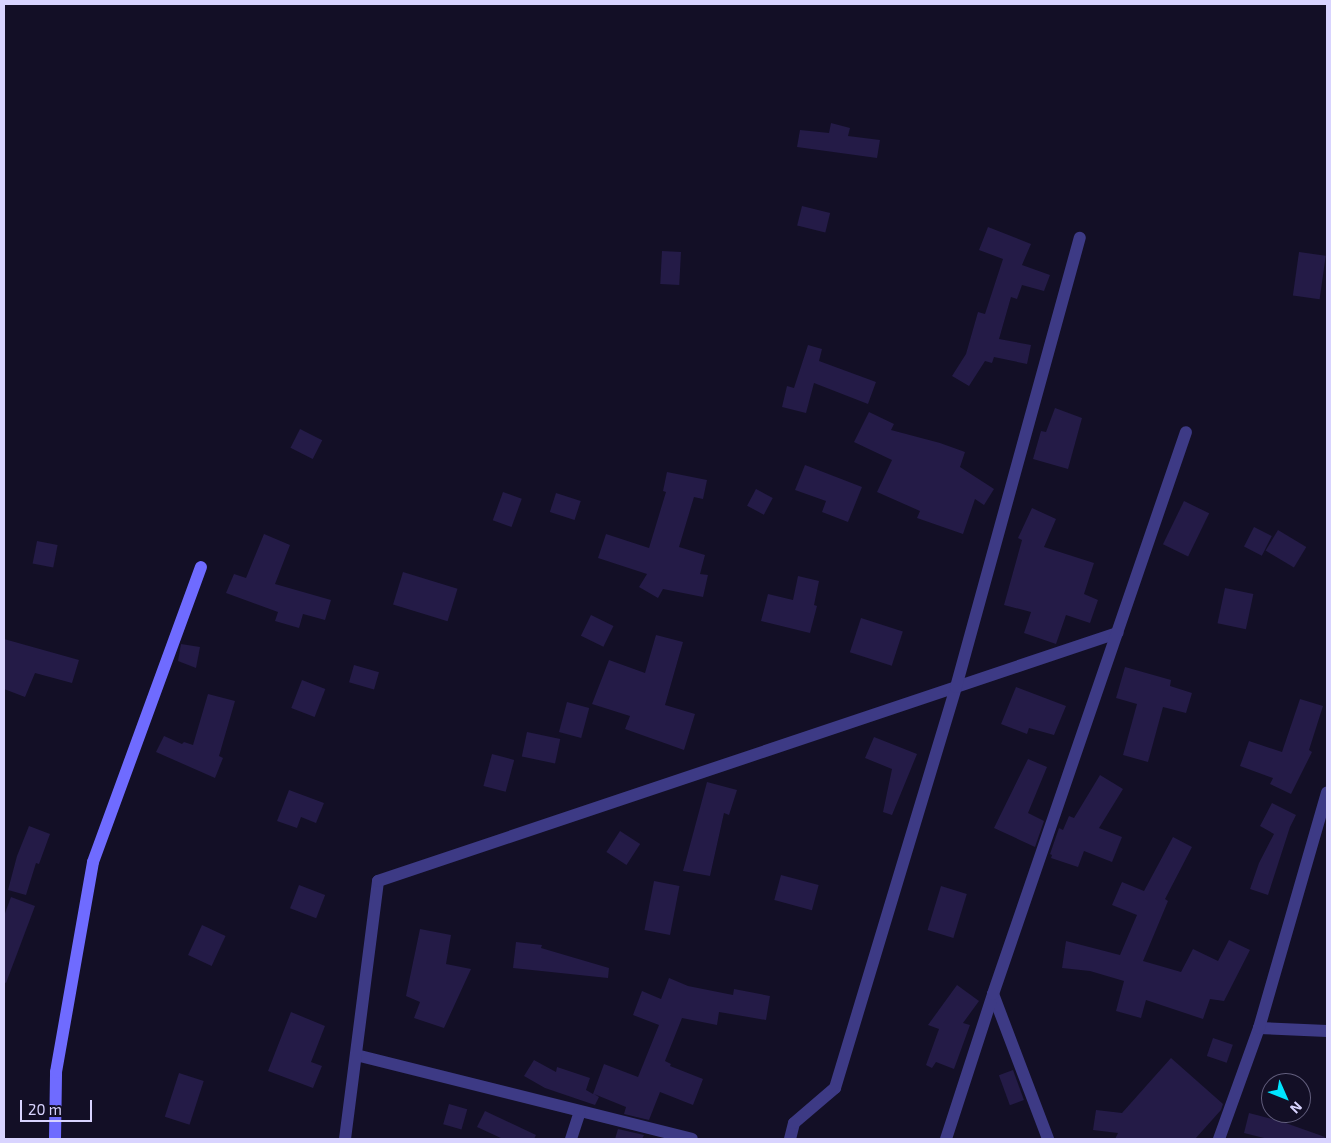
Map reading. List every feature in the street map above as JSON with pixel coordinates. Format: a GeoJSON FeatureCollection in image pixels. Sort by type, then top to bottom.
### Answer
{"type":"FeatureCollection","features":[{"type":"Feature","properties":{"kind":"street"},"geometry":{"type":"LineString","coordinates":[[790,1139],[794,1123],[835,1088],[956,687],[1080,238]]}},
{"type":"Feature","properties":{"kind":"street"},"geometry":{"type":"LineString","coordinates":[[946,1139],[993,994],[1186,432]]}},
{"type":"Feature","properties":{"kind":"street"},"geometry":{"type":"LineString","coordinates":[[55,1139],[56,1072],[93,862],[201,566]]}},
{"type":"Feature","properties":{"kind":"street"},"geometry":{"type":"LineString","coordinates":[[345,1139],[378,881],[1117,633]]}},
{"type":"Feature","properties":{"kind":"street"},"geometry":{"type":"LineString","coordinates":[[1219,1139],[1259,1028],[1327,793]]}},
{"type":"Feature","properties":{"kind":"street"},"geometry":{"type":"LineString","coordinates":[[993,994],[1048,1139]]}},
{"type":"Feature","properties":{"kind":"street"},"geometry":{"type":"LineString","coordinates":[[1259,1028],[1327,1031]]}},
{"type":"Feature","properties":{"kind":"street"},"geometry":{"type":"LineString","coordinates":[[356,1055],[692,1139]]}},
{"type":"Feature","properties":{"kind":"street"},"geometry":{"type":"LineString","coordinates":[[571,1139],[580,1111]]}},
{"type":"Feature","properties":{"kind":"building"},"geometry":{"type":"Polygon","coordinates":[[[831,123],[850,128],[848,136],[880,140],[877,158],[797,147],[800,130],[829,133],[831,123]]]}},
{"type":"Feature","properties":{"kind":"building"},"geometry":{"type":"Polygon","coordinates":[[[802,206],[830,213],[825,232],[797,225],[802,206]]]}},
{"type":"Feature","properties":{"kind":"building"},"geometry":{"type":"Polygon","coordinates":[[[988,227],[1031,244],[1022,265],[1050,275],[1044,291],[1022,285],[1017,299],[1011,297],[999,339],[1031,345],[1027,364],[994,357],[992,363],[985,361],[969,386],[952,376],[966,354],[978,312],[985,314],[1003,259],[979,250],[988,227]]]}},
{"type":"Feature","properties":{"kind":"building"},"geometry":{"type":"Polygon","coordinates":[[[662,251],[681,252],[679,285],[660,284],[662,251]]]}},
{"type":"Feature","properties":{"kind":"building"},"geometry":{"type":"Polygon","coordinates":[[[1299,252],[1326,256],[1320,299],[1293,296],[1299,252]]]}},
{"type":"Feature","properties":{"kind":"building"},"geometry":{"type":"Polygon","coordinates":[[[808,345],[822,349],[819,361],[876,382],[868,404],[814,383],[806,413],[782,407],[787,386],[794,388],[808,345]]]}},
{"type":"Feature","properties":{"kind":"building"},"geometry":{"type":"Polygon","coordinates":[[[1055,408],[1082,418],[1068,469],[1033,459],[1041,431],[1046,432],[1055,408]]]}},
{"type":"Feature","properties":{"kind":"building"},"geometry":{"type":"Polygon","coordinates":[[[869,412],[894,424],[891,430],[940,443],[965,452],[960,467],[994,489],[984,505],[975,499],[963,534],[917,518],[920,511],[877,492],[892,460],[854,442],[869,412]]]}},
{"type":"Feature","properties":{"kind":"building"},"geometry":{"type":"Polygon","coordinates":[[[300,429],[322,440],[313,459],[290,448],[300,429]]]}},
{"type":"Feature","properties":{"kind":"building"},"geometry":{"type":"Polygon","coordinates":[[[805,465],[862,487],[848,522],[822,512],[826,501],[795,490],[805,465]]]}},
{"type":"Feature","properties":{"kind":"building"},"geometry":{"type":"Polygon","coordinates":[[[667,472],[707,480],[703,499],[694,497],[679,547],[705,555],[700,574],[708,575],[703,597],[663,589],[658,598],[639,587],[647,574],[598,558],[606,534],[649,548],[666,492],[663,491],[667,472]]]}},
{"type":"Feature","properties":{"kind":"building"},"geometry":{"type":"Polygon","coordinates":[[[756,489],[773,498],[764,515],[747,506],[756,489]]]}},
{"type":"Feature","properties":{"kind":"building"},"geometry":{"type":"Polygon","coordinates":[[[503,492],[522,499],[512,527],[493,520],[503,492]]]}},
{"type":"Feature","properties":{"kind":"building"},"geometry":{"type":"Polygon","coordinates":[[[556,493],[581,501],[575,520],[550,512],[556,493]]]}},
{"type":"Feature","properties":{"kind":"building"},"geometry":{"type":"Polygon","coordinates":[[[1184,501],[1209,513],[1188,556],[1163,544],[1184,501]]]}},
{"type":"Feature","properties":{"kind":"building"},"geometry":{"type":"Polygon","coordinates":[[[1032,508],[1056,519],[1044,547],[1094,563],[1084,594],[1098,600],[1090,623],[1066,615],[1056,644],[1024,633],[1031,612],[1004,605],[1022,540],[1018,538],[1032,508]]]}},
{"type":"Feature","properties":{"kind":"building"},"geometry":{"type":"Polygon","coordinates":[[[1254,527],[1272,536],[1262,556],[1244,547],[1254,527]]]}},
{"type":"Feature","properties":{"kind":"building"},"geometry":{"type":"Polygon","coordinates":[[[1278,530],[1306,547],[1294,568],[1266,551],[1278,530]]]}},
{"type":"Feature","properties":{"kind":"building"},"geometry":{"type":"Polygon","coordinates":[[[264,534],[290,545],[275,584],[331,600],[325,620],[303,614],[299,628],[275,621],[278,612],[226,593],[234,574],[246,578],[264,534]]]}},
{"type":"Feature","properties":{"kind":"building"},"geometry":{"type":"Polygon","coordinates":[[[37,541],[58,545],[53,568],[33,564],[37,541]]]}},
{"type":"Feature","properties":{"kind":"building"},"geometry":{"type":"Polygon","coordinates":[[[403,572],[458,589],[448,621],[393,605],[403,572]]]}},
{"type":"Feature","properties":{"kind":"building"},"geometry":{"type":"Polygon","coordinates":[[[798,576],[819,581],[814,605],[817,606],[810,633],[761,621],[768,594],[793,600],[798,576]]]}},
{"type":"Feature","properties":{"kind":"building"},"geometry":{"type":"Polygon","coordinates":[[[1225,588],[1253,594],[1246,629],[1218,623],[1225,588]]]}},
{"type":"Feature","properties":{"kind":"building"},"geometry":{"type":"Polygon","coordinates":[[[591,615],[613,626],[603,647],[581,636],[591,615]]]}},
{"type":"Feature","properties":{"kind":"building"},"geometry":{"type":"Polygon","coordinates":[[[861,618],[903,632],[892,666],[850,652],[861,618]]]}},
{"type":"Feature","properties":{"kind":"building"},"geometry":{"type":"Polygon","coordinates":[[[656,635],[683,642],[665,705],[695,714],[684,750],[625,729],[630,716],[592,704],[609,660],[645,673],[656,635]]]}},
{"type":"Feature","properties":{"kind":"building"},"geometry":{"type":"Polygon","coordinates":[[[4,639],[79,660],[72,683],[35,673],[25,697],[4,689],[4,639]]]}},
{"type":"Feature","properties":{"kind":"building"},"geometry":{"type":"Polygon","coordinates":[[[181,644],[200,647],[196,668],[178,661],[181,644]]]}},
{"type":"Feature","properties":{"kind":"building"},"geometry":{"type":"Polygon","coordinates":[[[354,665],[379,672],[374,689],[349,682],[354,665]]]}},
{"type":"Feature","properties":{"kind":"building"},"geometry":{"type":"Polygon","coordinates":[[[1125,667],[1171,680],[1170,686],[1192,693],[1186,713],[1163,707],[1148,762],[1123,755],[1137,704],[1116,698],[1125,667]]]}},
{"type":"Feature","properties":{"kind":"building"},"geometry":{"type":"Polygon","coordinates":[[[302,680],[325,689],[315,717],[291,708],[302,680]]]}},
{"type":"Feature","properties":{"kind":"building"},"geometry":{"type":"Polygon","coordinates":[[[1016,687],[1066,706],[1054,735],[1029,728],[1027,734],[1001,724],[1016,687]]]}},
{"type":"Feature","properties":{"kind":"building"},"geometry":{"type":"Polygon","coordinates":[[[208,694],[235,701],[219,756],[223,758],[215,778],[156,752],[164,736],[182,744],[184,742],[193,745],[208,694]]]}},
{"type":"Feature","properties":{"kind":"building"},"geometry":{"type":"Polygon","coordinates":[[[1300,699],[1323,706],[1309,750],[1312,752],[1291,794],[1270,784],[1273,778],[1240,766],[1249,741],[1282,752],[1300,699]]]}},
{"type":"Feature","properties":{"kind":"building"},"geometry":{"type":"Polygon","coordinates":[[[567,702],[589,708],[581,738],[559,732],[567,702]]]}},
{"type":"Feature","properties":{"kind":"building"},"geometry":{"type":"Polygon","coordinates":[[[527,732],[560,739],[555,764],[522,756],[527,732]]]}},
{"type":"Feature","properties":{"kind":"building"},"geometry":{"type":"Polygon","coordinates":[[[874,737],[917,754],[892,815],[883,812],[892,769],[865,758],[874,737]]]}},
{"type":"Feature","properties":{"kind":"building"},"geometry":{"type":"Polygon","coordinates":[[[492,754],[514,760],[506,792],[483,786],[492,754]]]}},
{"type":"Feature","properties":{"kind":"building"},"geometry":{"type":"Polygon","coordinates":[[[1028,759],[1047,767],[1028,813],[1044,821],[1035,847],[994,828],[1028,759]]]}},
{"type":"Feature","properties":{"kind":"building"},"geometry":{"type":"Polygon","coordinates":[[[1100,775],[1123,789],[1099,828],[1122,837],[1112,862],[1084,851],[1078,867],[1051,858],[1052,855],[1050,854],[1059,828],[1063,830],[1069,816],[1074,818],[1100,775]]]}},
{"type":"Feature","properties":{"kind":"building"},"geometry":{"type":"Polygon","coordinates":[[[707,782],[737,790],[729,815],[724,813],[710,876],[683,871],[707,782]]]}},
{"type":"Feature","properties":{"kind":"building"},"geometry":{"type":"Polygon","coordinates":[[[289,790],[324,803],[316,823],[301,817],[297,828],[277,821],[289,790]]]}},
{"type":"Feature","properties":{"kind":"building"},"geometry":{"type":"Polygon","coordinates":[[[1272,803],[1296,815],[1290,827],[1268,895],[1250,889],[1259,863],[1274,834],[1260,826],[1272,803]]]}},
{"type":"Feature","properties":{"kind":"building"},"geometry":{"type":"Polygon","coordinates":[[[29,826],[50,834],[39,864],[36,863],[26,895],[8,890],[17,856],[29,826]]]}},
{"type":"Feature","properties":{"kind":"building"},"geometry":{"type":"Polygon","coordinates":[[[620,831],[640,844],[627,865],[606,852],[620,831]]]}},
{"type":"Feature","properties":{"kind":"building"},"geometry":{"type":"Polygon","coordinates":[[[1173,837],[1192,847],[1165,899],[1168,901],[1143,961],[1181,972],[1193,949],[1218,961],[1229,940],[1250,950],[1224,1001],[1210,999],[1203,1019],[1146,1000],[1141,1018],[1116,1011],[1124,981],[1090,971],[1062,968],[1066,941],[1120,955],[1137,915],[1112,905],[1122,882],[1144,891],[1173,837]]]}},
{"type":"Feature","properties":{"kind":"building"},"geometry":{"type":"Polygon","coordinates":[[[781,875],[819,885],[812,910],[774,900],[781,875]]]}},
{"type":"Feature","properties":{"kind":"building"},"geometry":{"type":"Polygon","coordinates":[[[654,881],[680,886],[670,935],[644,930],[654,881]]]}},
{"type":"Feature","properties":{"kind":"building"},"geometry":{"type":"Polygon","coordinates":[[[299,885],[325,895],[316,918],[290,908],[299,885]]]}},
{"type":"Feature","properties":{"kind":"building"},"geometry":{"type":"Polygon","coordinates":[[[941,886],[967,894],[953,938],[928,930],[941,886]]]}},
{"type":"Feature","properties":{"kind":"building"},"geometry":{"type":"Polygon","coordinates":[[[11,897],[35,906],[6,983],[4,982],[4,916],[11,897]]]}},
{"type":"Feature","properties":{"kind":"building"},"geometry":{"type":"Polygon","coordinates":[[[202,925],[226,936],[212,966],[188,955],[202,925]]]}},
{"type":"Feature","properties":{"kind":"building"},"geometry":{"type":"Polygon","coordinates":[[[420,929],[451,935],[446,964],[471,969],[444,1028],[414,1018],[420,1002],[406,996],[420,929]]]}},
{"type":"Feature","properties":{"kind":"building"},"geometry":{"type":"Polygon","coordinates":[[[516,942],[542,945],[541,948],[609,968],[608,978],[513,968],[516,942]]]}},
{"type":"Feature","properties":{"kind":"building"},"geometry":{"type":"Polygon","coordinates":[[[669,978],[688,986],[733,995],[734,989],[770,996],[766,1020],[719,1012],[717,1025],[682,1018],[665,1061],[671,1064],[670,1066],[703,1079],[693,1105],[660,1092],[649,1120],[624,1114],[626,1107],[594,1094],[599,1097],[595,1105],[545,1088],[524,1076],[534,1060],[556,1072],[557,1067],[590,1078],[586,1090],[593,1094],[604,1064],[638,1077],[659,1025],[633,1015],[642,991],[661,999],[669,978]]]}},
{"type":"Feature","properties":{"kind":"building"},"geometry":{"type":"Polygon","coordinates":[[[957,985],[979,1001],[963,1023],[970,1025],[954,1069],[936,1062],[932,1068],[926,1065],[939,1029],[928,1025],[957,985]]]}},
{"type":"Feature","properties":{"kind":"building"},"geometry":{"type":"Polygon","coordinates":[[[291,1012],[325,1026],[311,1062],[322,1066],[313,1088],[268,1071],[291,1012]]]}},
{"type":"Feature","properties":{"kind":"building"},"geometry":{"type":"Polygon","coordinates":[[[1213,1038],[1233,1045],[1227,1063],[1207,1056],[1213,1038]]]}},
{"type":"Feature","properties":{"kind":"building"},"geometry":{"type":"Polygon","coordinates":[[[1171,1058],[1223,1104],[1221,1110],[1195,1139],[1115,1139],[1118,1133],[1093,1130],[1096,1110],[1122,1113],[1171,1058]]]}},
{"type":"Feature","properties":{"kind":"building"},"geometry":{"type":"Polygon","coordinates":[[[1013,1070],[1024,1100],[1010,1105],[999,1075],[1013,1070]]]}},
{"type":"Feature","properties":{"kind":"building"},"geometry":{"type":"Polygon","coordinates":[[[179,1073],[204,1081],[190,1125],[165,1117],[179,1073]]]}},
{"type":"Feature","properties":{"kind":"building"},"geometry":{"type":"Polygon","coordinates":[[[449,1104],[467,1109],[461,1129],[443,1124],[449,1104]]]}},
{"type":"Feature","properties":{"kind":"building"},"geometry":{"type":"Polygon","coordinates":[[[485,1111],[536,1135],[534,1139],[503,1139],[477,1127],[485,1111]]]}},
{"type":"Feature","properties":{"kind":"building"},"geometry":{"type":"Polygon","coordinates":[[[1249,1113],[1261,1116],[1261,1123],[1286,1123],[1325,1137],[1324,1139],[1268,1139],[1244,1133],[1249,1113]]]}},
{"type":"Feature","properties":{"kind":"building"},"geometry":{"type":"Polygon","coordinates":[[[618,1129],[644,1135],[642,1139],[615,1139],[618,1129]]]}}]}
